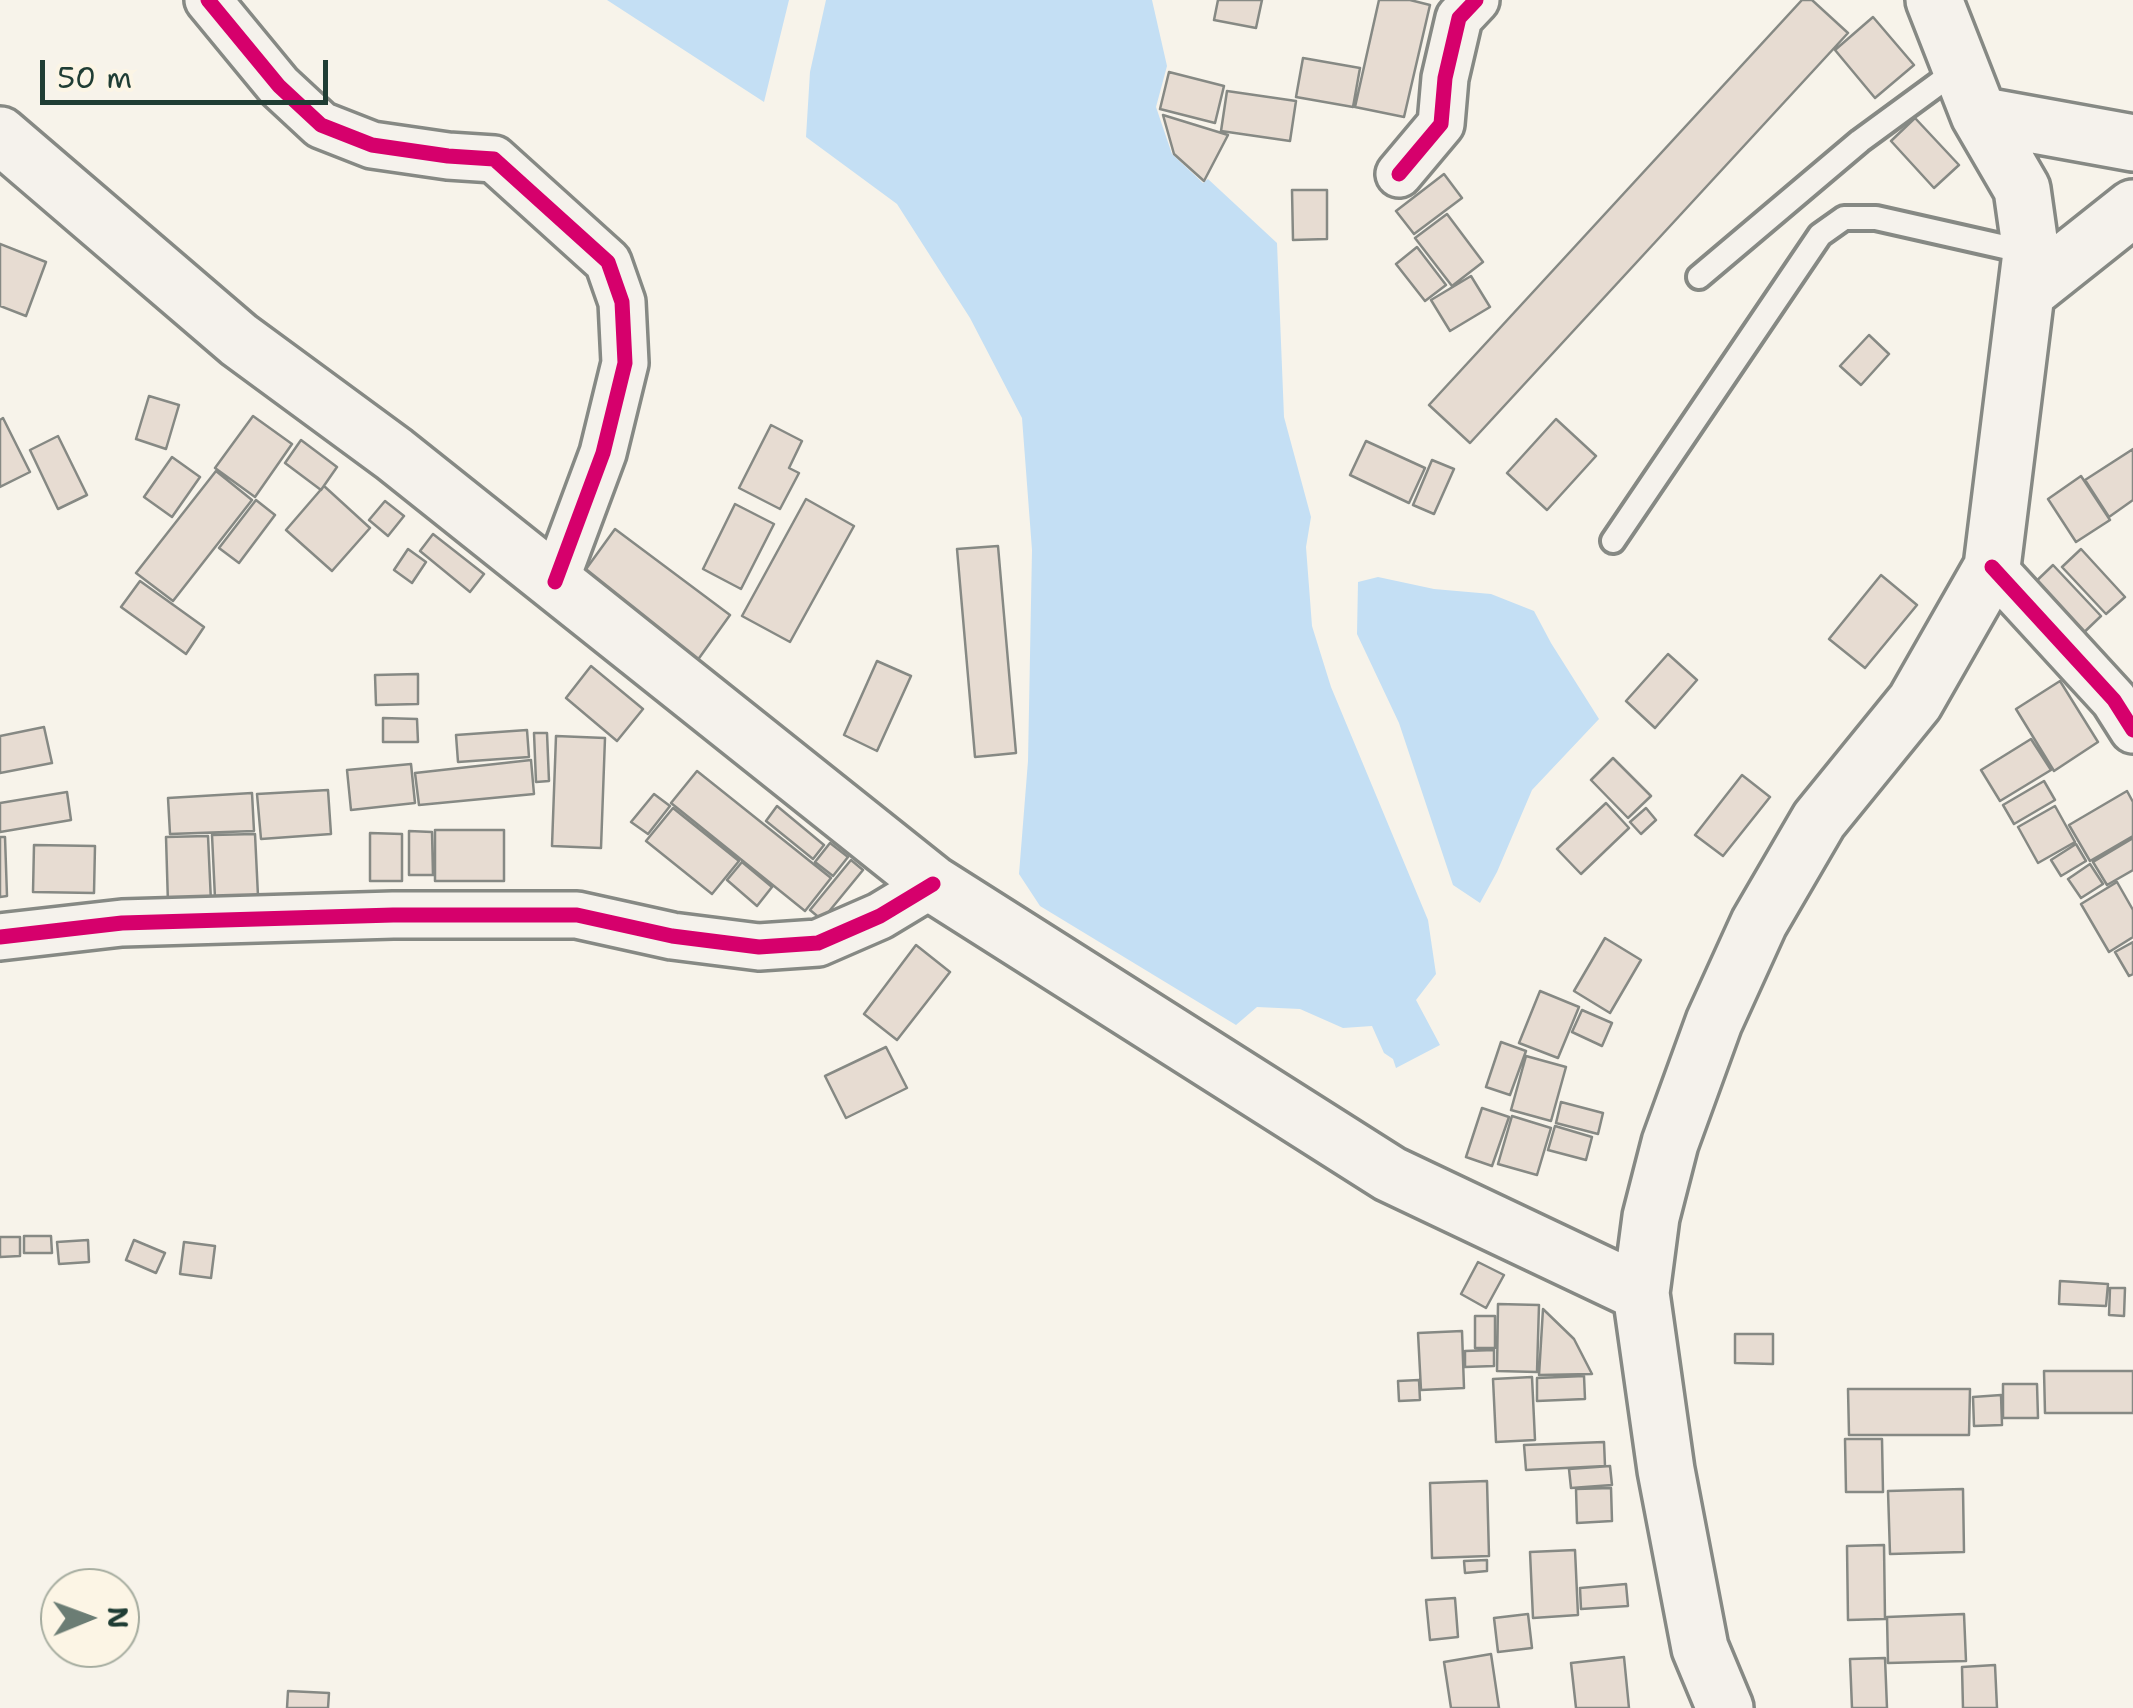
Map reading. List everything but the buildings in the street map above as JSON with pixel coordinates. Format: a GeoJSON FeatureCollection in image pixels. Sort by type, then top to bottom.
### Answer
{"type":"FeatureCollection","features":[{"type":"Feature","properties":{"kind":"main road"},"geometry":{"type":"LineString","coordinates":[[1724,1708],[1700,1648],[1666,1470],[1641,1294],[1651,1216],[1670,1143],[1714,1022],[1759,923],[1819,820],[1914,702],[1992,567],[2028,273],[2022,189],[1970,91],[1934,0]]}},
{"type":"Feature","properties":{"kind":"main road"},"geometry":{"type":"LineString","coordinates":[[1970,91],[2133,142]]}},
{"type":"Feature","properties":{"kind":"main road"},"geometry":{"type":"LineString","coordinates":[[0,135],[239,340],[394,454],[932,884],[1390,1174],[1641,1294]]}},
{"type":"Feature","properties":{"kind":"main road"},"geometry":{"type":"LineString","coordinates":[[2028,273],[2133,208]]}},
{"type":"Feature","properties":{"kind":"street"},"geometry":{"type":"LineString","coordinates":[[208,0],[278,86],[321,125],[372,145],[494,158],[608,262],[622,302],[626,364],[604,454],[555,582]]}},
{"type":"Feature","properties":{"kind":"street"},"geometry":{"type":"LineString","coordinates":[[1400,174],[1441,124],[1459,18],[1476,0]]}},
{"type":"Feature","properties":{"kind":"street"},"geometry":{"type":"LineString","coordinates":[[1992,567],[2114,700],[2133,730]]}},
{"type":"Feature","properties":{"kind":"street"},"geometry":{"type":"LineString","coordinates":[[0,937],[122,923],[577,915],[672,936],[759,947],[818,942],[880,916],[932,884]]}},
{"type":"Feature","properties":{"kind":"lane"},"geometry":{"type":"LineString","coordinates":[[1699,278],[1860,141],[1970,91]]}},
{"type":"Feature","properties":{"kind":"lane"},"geometry":{"type":"LineString","coordinates":[[1613,541],[1820,235],[1844,218],[1876,218],[2028,273]]}},
{"type":"Feature","properties":{"kind":"water"},"geometry":{"type":"Polygon","coordinates":[[[607,0],[789,0],[764,102],[607,0]]]}},
{"type":"Feature","properties":{"kind":"water"},"geometry":{"type":"Polygon","coordinates":[[[826,0],[1152,0],[1167,66],[1156,107],[1172,154],[1203,183],[1208,179],[1277,243],[1284,417],[1311,517],[1306,547],[1312,626],[1331,687],[1428,920],[1436,974],[1416,1000],[1440,1045],[1396,1068],[1372,1026],[1343,1028],[1300,1009],[1257,1007],[1236,1025],[1040,906],[1019,874],[1028,761],[1032,550],[1022,418],[970,318],[897,204],[806,137],[810,72],[826,0]]]}},
{"type":"Feature","properties":{"kind":"water"},"geometry":{"type":"Polygon","coordinates":[[[1378,577],[1434,589],[1491,594],[1534,611],[1599,719],[1532,790],[1480,903],[1453,885],[1399,723],[1357,634],[1358,582],[1378,577]]]}},
{"type":"Feature","properties":{"kind":"cycle path"},"geometry":{"type":"LineString","coordinates":[[208,0],[279,86],[321,125],[372,145],[494,159],[608,262],[622,302],[625,363],[603,453],[555,582]]}},
{"type":"Feature","properties":{"kind":"cycle path"},"geometry":{"type":"LineString","coordinates":[[1399,174],[1441,124],[1445,78],[1459,18],[1476,0]]}},
{"type":"Feature","properties":{"kind":"cycle path"},"geometry":{"type":"LineString","coordinates":[[1992,567],[2114,700],[2133,730]]}},
{"type":"Feature","properties":{"kind":"cycle path"},"geometry":{"type":"LineString","coordinates":[[0,937],[122,923],[393,915],[577,915],[672,936],[759,947],[818,943],[880,916],[933,884]]}}]}
